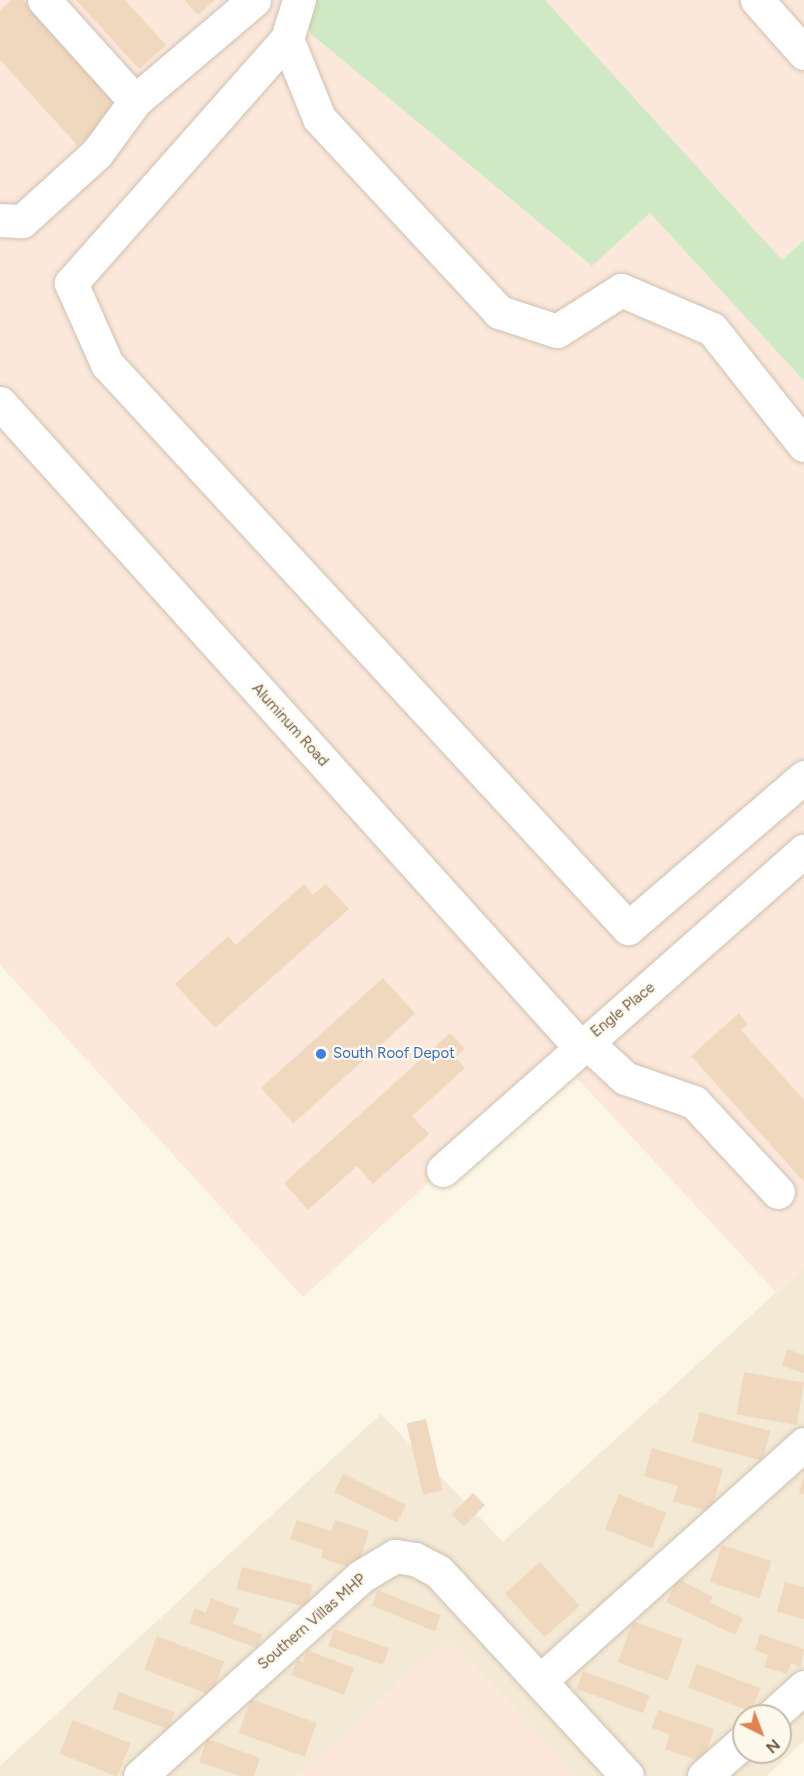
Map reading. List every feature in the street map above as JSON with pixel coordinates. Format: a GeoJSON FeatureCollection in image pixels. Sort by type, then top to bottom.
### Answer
{"type":"FeatureCollection","features":[{"type":"Feature","properties":{"kind":"street"},"geometry":{"type":"LineString","coordinates":[[44,0],[135,101]]}},
{"type":"Feature","properties":{"kind":"street"},"geometry":{"type":"LineString","coordinates":[[0,220],[22,221],[97,153],[135,101],[254,0]]}},
{"type":"Feature","properties":{"kind":"street"},"geometry":{"type":"LineString","coordinates":[[299,0],[287,39],[71,283],[107,364],[628,928],[804,777]]}},
{"type":"Feature","properties":{"kind":"street"},"geometry":{"type":"LineString","coordinates":[[757,0],[804,53]]}},
{"type":"Feature","properties":{"kind":"street"},"geometry":{"type":"LineString","coordinates":[[287,39],[319,118],[499,312],[556,331],[621,290],[712,329],[804,445]]}},
{"type":"Feature","properties":{"kind":"street","name":"Aluminum Road"},"geometry":{"type":"LineString","coordinates":[[0,403],[583,1044],[626,1078],[694,1102],[778,1192]]}},
{"type":"Feature","properties":{"kind":"street","name":"Engle Place"},"geometry":{"type":"LineString","coordinates":[[443,1170],[804,851]]}},
{"type":"Feature","properties":{"kind":"street"},"geometry":{"type":"LineString","coordinates":[[540,1681],[804,1444]]}},
{"type":"Feature","properties":{"kind":"street","name":"Southern Villas MHP"},"geometry":{"type":"LineString","coordinates":[[140,1776],[360,1577],[394,1556],[415,1559],[439,1572],[627,1776]]}},
{"type":"Feature","properties":{"kind":"street"},"geometry":{"type":"LineString","coordinates":[[785,1704],[804,1687]]}},
{"type":"Feature","properties":{"kind":"street"},"geometry":{"type":"LineString","coordinates":[[704,1776],[732,1752]]}},
{"type":"Feature","properties":{"kind":"shaded area"},"geometry":{"type":"Polygon","coordinates":[[[0,0],[307,0],[305,15],[311,34],[592,266],[650,213],[804,381],[804,1267],[776,1292],[562,1062],[303,1297],[0,965],[0,0]]]}},
{"type":"Feature","properties":{"kind":"shaded area"},"geometry":{"type":"Polygon","coordinates":[[[545,0],[804,0],[804,240],[782,260],[545,0]]]}},
{"type":"Feature","properties":{"kind":"shaded area"},"geometry":{"type":"Polygon","coordinates":[[[804,1267],[804,1741],[792,1752],[792,1704],[732,1704],[732,1764],[779,1764],[766,1776],[578,1776],[448,1638],[298,1776],[0,1776],[0,1766],[381,1414],[503,1542],[804,1267]]]}},
{"type":"Feature","properties":{"kind":"shaded area"},"geometry":{"type":"Polygon","coordinates":[[[448,1638],[578,1776],[298,1776],[448,1638]]]}},
{"type":"Feature","properties":{"kind":"green space"},"geometry":{"type":"Polygon","coordinates":[[[307,0],[545,0],[782,260],[804,240],[804,381],[650,213],[592,266],[311,34],[305,15],[307,0]]]}},
{"type":"Feature","properties":{"kind":"building"},"geometry":{"type":"Polygon","coordinates":[[[11,0],[23,0],[121,108],[78,146],[0,60],[0,11],[11,0]]]}},
{"type":"Feature","properties":{"kind":"building"},"geometry":{"type":"Polygon","coordinates":[[[76,0],[125,0],[166,45],[139,69],[76,0]]]}},
{"type":"Feature","properties":{"kind":"building"},"geometry":{"type":"Polygon","coordinates":[[[184,0],[215,0],[198,15],[184,0]]]}},
{"type":"Feature","properties":{"kind":"building"},"geometry":{"type":"Polygon","coordinates":[[[304,884],[313,895],[326,884],[349,909],[215,1028],[175,984],[228,936],[236,945],[304,884]]]}},
{"type":"Feature","properties":{"kind":"building"},"geometry":{"type":"Polygon","coordinates":[[[383,978],[415,1014],[293,1123],[261,1088],[383,978]]]}},
{"type":"Feature","properties":{"kind":"building"},"geometry":{"type":"Polygon","coordinates":[[[739,1013],[748,1024],[741,1030],[804,1100],[804,1182],[691,1056],[739,1013]]]}},
{"type":"Feature","properties":{"kind":"building"},"geometry":{"type":"Polygon","coordinates":[[[450,1033],[465,1049],[455,1057],[465,1068],[412,1116],[429,1134],[373,1184],[357,1166],[308,1210],[284,1183],[450,1033]]]}},
{"type":"Feature","properties":{"kind":"building"},"geometry":{"type":"Polygon","coordinates":[[[787,1349],[804,1355],[804,1373],[782,1366],[787,1349]]]}},
{"type":"Feature","properties":{"kind":"building"},"geometry":{"type":"Polygon","coordinates":[[[744,1372],[804,1383],[797,1425],[737,1414],[744,1372]]]}},
{"type":"Feature","properties":{"kind":"building"},"geometry":{"type":"Polygon","coordinates":[[[700,1412],[771,1431],[762,1461],[692,1442],[700,1412]]]}},
{"type":"Feature","properties":{"kind":"building"},"geometry":{"type":"Polygon","coordinates":[[[426,1419],[442,1490],[423,1495],[407,1423],[426,1419]]]}},
{"type":"Feature","properties":{"kind":"building"},"geometry":{"type":"Polygon","coordinates":[[[652,1448],[723,1469],[711,1512],[673,1501],[678,1486],[644,1476],[652,1448]]]}},
{"type":"Feature","properties":{"kind":"building"},"geometry":{"type":"Polygon","coordinates":[[[343,1474],[406,1505],[397,1523],[334,1492],[343,1474]]]}},
{"type":"Feature","properties":{"kind":"building"},"geometry":{"type":"Polygon","coordinates":[[[804,1478],[804,1494],[799,1493],[804,1478]]]}},
{"type":"Feature","properties":{"kind":"building"},"geometry":{"type":"Polygon","coordinates":[[[473,1493],[485,1505],[464,1526],[452,1514],[473,1493]]]}},
{"type":"Feature","properties":{"kind":"building"},"geometry":{"type":"Polygon","coordinates":[[[619,1494],[666,1513],[652,1548],[605,1529],[619,1494]]]}},
{"type":"Feature","properties":{"kind":"building"},"geometry":{"type":"Polygon","coordinates":[[[297,1520],[331,1531],[335,1520],[369,1531],[357,1570],[321,1558],[323,1550],[290,1539],[297,1520]]]}},
{"type":"Feature","properties":{"kind":"building"},"geometry":{"type":"Polygon","coordinates":[[[722,1545],[771,1561],[759,1598],[710,1582],[722,1545]]]}},
{"type":"Feature","properties":{"kind":"building"},"geometry":{"type":"Polygon","coordinates":[[[540,1562],[579,1606],[545,1637],[505,1593],[540,1562]]]}},
{"type":"Feature","properties":{"kind":"building"},"geometry":{"type":"Polygon","coordinates":[[[242,1567],[313,1585],[307,1607],[236,1589],[242,1567]]]}},
{"type":"Feature","properties":{"kind":"building"},"geometry":{"type":"Polygon","coordinates":[[[678,1579],[713,1597],[710,1602],[743,1618],[735,1635],[666,1602],[678,1579]]]}},
{"type":"Feature","properties":{"kind":"building"},"geometry":{"type":"Polygon","coordinates":[[[785,1582],[804,1587],[804,1619],[777,1612],[785,1582]]]}},
{"type":"Feature","properties":{"kind":"building"},"geometry":{"type":"Polygon","coordinates":[[[378,1590],[441,1615],[435,1631],[372,1606],[378,1590]]]}},
{"type":"Feature","properties":{"kind":"building"},"geometry":{"type":"Polygon","coordinates":[[[211,1598],[239,1609],[233,1623],[262,1635],[257,1648],[189,1623],[195,1608],[206,1613],[211,1598]]]}},
{"type":"Feature","properties":{"kind":"building"},"geometry":{"type":"Polygon","coordinates":[[[633,1621],[683,1639],[668,1680],[618,1662],[633,1621]]]}},
{"type":"Feature","properties":{"kind":"building"},"geometry":{"type":"Polygon","coordinates":[[[334,1629],[389,1648],[383,1665],[328,1646],[334,1629]]]}},
{"type":"Feature","properties":{"kind":"building"},"geometry":{"type":"Polygon","coordinates":[[[760,1634],[804,1649],[801,1667],[791,1663],[787,1674],[764,1667],[768,1655],[755,1650],[760,1634]]]}},
{"type":"Feature","properties":{"kind":"building"},"geometry":{"type":"Polygon","coordinates":[[[157,1636],[224,1662],[211,1695],[144,1670],[157,1636]]]}},
{"type":"Feature","properties":{"kind":"building"},"geometry":{"type":"Polygon","coordinates":[[[307,1650],[354,1668],[344,1695],[291,1675],[297,1660],[303,1662],[307,1650]]]}},
{"type":"Feature","properties":{"kind":"building"},"geometry":{"type":"Polygon","coordinates":[[[697,1664],[760,1688],[754,1704],[732,1704],[688,1687],[697,1664]]]}},
{"type":"Feature","properties":{"kind":"building"},"geometry":{"type":"Polygon","coordinates":[[[583,1671],[650,1695],[643,1713],[577,1689],[583,1671]]]}},
{"type":"Feature","properties":{"kind":"building"},"geometry":{"type":"Polygon","coordinates":[[[119,1692],[174,1712],[168,1729],[113,1709],[119,1692]]]}},
{"type":"Feature","properties":{"kind":"building"},"geometry":{"type":"Polygon","coordinates":[[[251,1699],[317,1723],[304,1757],[239,1733],[251,1699]]]}},
{"type":"Feature","properties":{"kind":"building"},"geometry":{"type":"Polygon","coordinates":[[[658,1710],[714,1729],[703,1762],[665,1749],[670,1735],[652,1728],[658,1710]]]}},
{"type":"Feature","properties":{"kind":"building"},"geometry":{"type":"Polygon","coordinates":[[[73,1720],[130,1743],[117,1776],[60,1753],[73,1720]]]}},
{"type":"Feature","properties":{"kind":"building"},"geometry":{"type":"Polygon","coordinates":[[[207,1739],[260,1758],[254,1776],[240,1776],[199,1762],[207,1739]]]}},
{"type":"Feature","properties":{"kind":"place","name":"South Roof Depot"},"geometry":{"type":"Point","coordinates":[321,1054]}}]}
